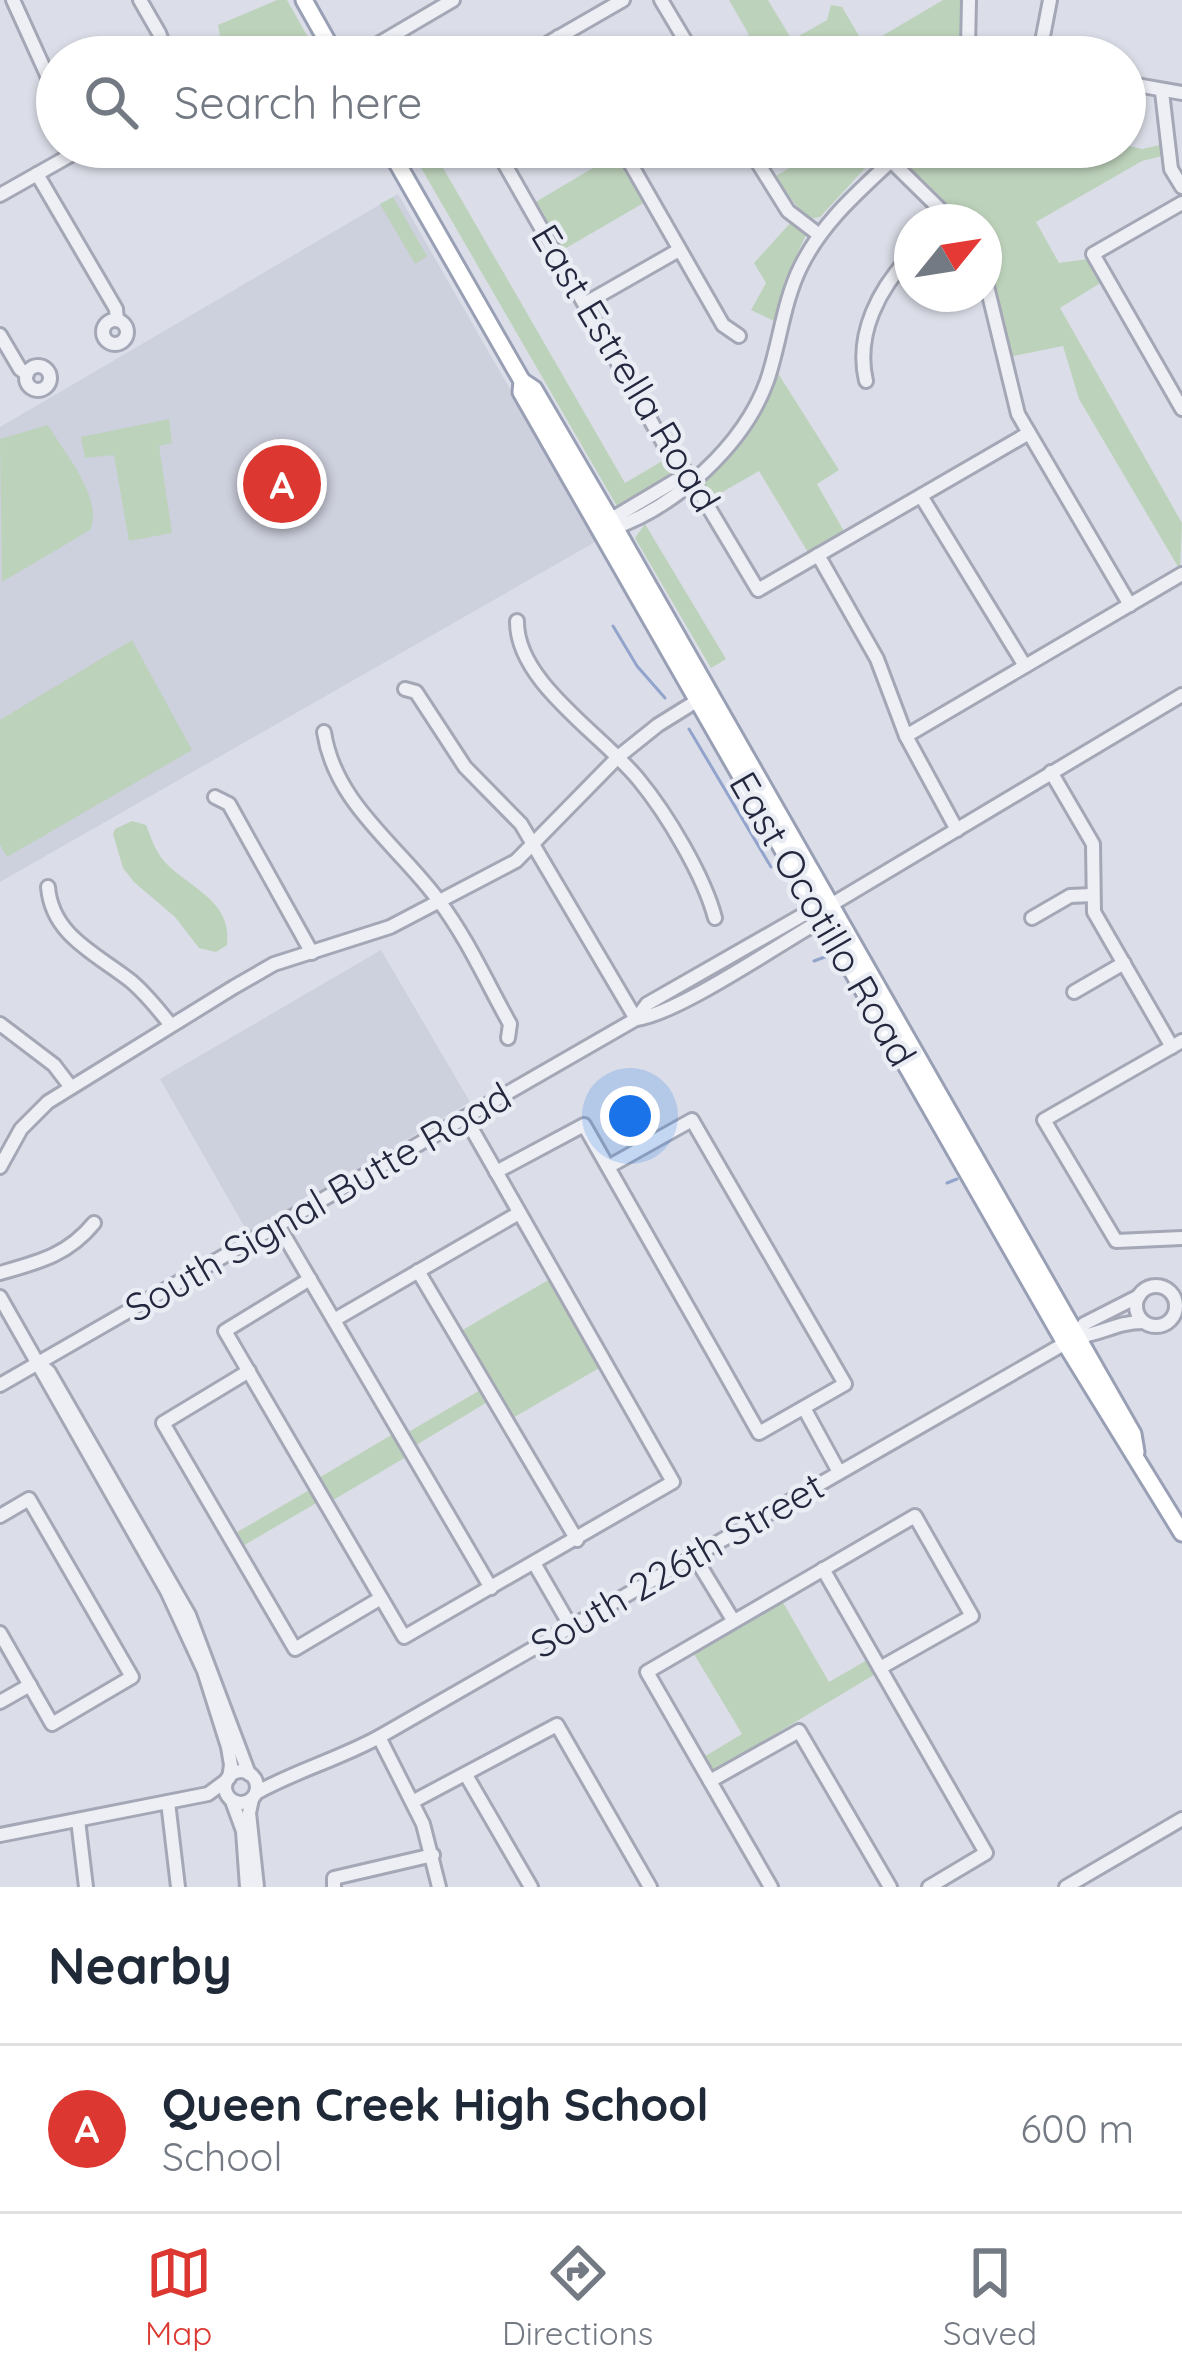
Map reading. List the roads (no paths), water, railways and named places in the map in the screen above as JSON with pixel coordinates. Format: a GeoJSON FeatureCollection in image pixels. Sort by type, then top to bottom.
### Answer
{"type":"FeatureCollection","features":[{"type":"Feature","properties":{"kind":"main road"},"geometry":{"type":"LineString","coordinates":[[304,0],[324,36]]}},
{"type":"Feature","properties":{"kind":"main road","name":"East Ocotillo Road"},"geometry":{"type":"LineString","coordinates":[[400,168],[521,381],[534,389],[1071,1340],[1132,1434],[1136,1452],[1182,1533]]}},
{"type":"Feature","properties":{"kind":"street"},"geometry":{"type":"LineString","coordinates":[[13,0],[36,51]]}},
{"type":"Feature","properties":{"kind":"street"},"geometry":{"type":"LineString","coordinates":[[140,0],[160,36]]}},
{"type":"Feature","properties":{"kind":"street"},"geometry":{"type":"LineString","coordinates":[[392,36],[453,0]]}},
{"type":"Feature","properties":{"kind":"street"},"geometry":{"type":"LineString","coordinates":[[561,36],[603,5],[622,0]]}},
{"type":"Feature","properties":{"kind":"street"},"geometry":{"type":"LineString","coordinates":[[661,0],[682,36]]}},
{"type":"Feature","properties":{"kind":"street"},"geometry":{"type":"LineString","coordinates":[[968,36],[969,0]]}},
{"type":"Feature","properties":{"kind":"street"},"geometry":{"type":"LineString","coordinates":[[1043,36],[1050,0]]}},
{"type":"Feature","properties":{"kind":"street"},"geometry":{"type":"LineString","coordinates":[[1146,88],[1182,93]]}},
{"type":"Feature","properties":{"kind":"street"},"geometry":{"type":"LineString","coordinates":[[1162,92],[1172,169],[1182,187]]}},
{"type":"Feature","properties":{"kind":"street"},"geometry":{"type":"LineString","coordinates":[[0,195],[48,168]]}},
{"type":"Feature","properties":{"kind":"street","name":"East Estrella Road"},"geometry":{"type":"LineString","coordinates":[[506,168],[664,444],[691,478],[758,590],[818,556]]}},
{"type":"Feature","properties":{"kind":"street"},"geometry":{"type":"LineString","coordinates":[[633,168],[723,325],[740,336]]}},
{"type":"Feature","properties":{"kind":"street"},"geometry":{"type":"LineString","coordinates":[[761,168],[788,211],[818,234]]}},
{"type":"Feature","properties":{"kind":"street"},"geometry":{"type":"LineString","coordinates":[[609,526],[680,491],[731,445],[767,380],[788,297],[818,234],[883,168]]}},
{"type":"Feature","properties":{"kind":"street"},"geometry":{"type":"LineString","coordinates":[[898,168],[933,204]]}},
{"type":"Feature","properties":{"kind":"street"},"geometry":{"type":"LineString","coordinates":[[37,174],[116,309],[117,320]]}},
{"type":"Feature","properties":{"kind":"street"},"geometry":{"type":"LineString","coordinates":[[1182,203],[1093,254],[1182,409]]}},
{"type":"Feature","properties":{"kind":"street"},"geometry":{"type":"LineString","coordinates":[[586,303],[680,250]]}},
{"type":"Feature","properties":{"kind":"street"},"geometry":{"type":"LineString","coordinates":[[866,381],[860,357],[871,317],[894,276]]}},
{"type":"Feature","properties":{"kind":"street"},"geometry":{"type":"LineString","coordinates":[[993,312],[1018,415],[1130,605]]}},
{"type":"Feature","properties":{"kind":"street"},"geometry":{"type":"LineString","coordinates":[[0,335],[27,374]]}},
{"type":"Feature","properties":{"kind":"street"},"geometry":{"type":"LineString","coordinates":[[957,830],[906,736],[877,659],[818,556],[1029,433]]}},
{"type":"Feature","properties":{"kind":"street"},"geometry":{"type":"LineString","coordinates":[[921,496],[1025,667]]}},
{"type":"Feature","properties":{"kind":"street"},"geometry":{"type":"LineString","coordinates":[[906,736],[1182,574]]}},
{"type":"Feature","properties":{"kind":"street"},"geometry":{"type":"LineString","coordinates":[[517,621],[517,640],[542,682],[655,801],[710,898],[715,918]]}},
{"type":"Feature","properties":{"kind":"street"},"geometry":{"type":"LineString","coordinates":[[405,688],[416,692],[465,766],[521,824],[636,1019]]}},
{"type":"Feature","properties":{"kind":"street","name":"South Signal Butte Road"},"geometry":{"type":"LineString","coordinates":[[0,1385],[636,1019],[647,1004],[808,912],[825,908],[1182,694]]}},
{"type":"Feature","properties":{"kind":"street"},"geometry":{"type":"LineString","coordinates":[[1,1163],[35,1113],[170,1024],[274,964],[390,927],[516,861],[618,757],[658,724],[704,697]]}},
{"type":"Feature","properties":{"kind":"street"},"geometry":{"type":"LineString","coordinates":[[324,732],[328,755],[359,810],[440,901],[510,1024],[508,1037]]}},
{"type":"Feature","properties":{"kind":"street"},"geometry":{"type":"LineString","coordinates":[[1051,772],[1093,844],[1094,912],[1177,1044],[1044,1120],[1112,1238],[1124,1243],[1182,1238]]}},
{"type":"Feature","properties":{"kind":"street"},"geometry":{"type":"LineString","coordinates":[[214,797],[229,804],[312,953]]}},
{"type":"Feature","properties":{"kind":"street"},"geometry":{"type":"LineString","coordinates":[[48,887],[50,910],[64,929],[153,1001],[170,1024]]}},
{"type":"Feature","properties":{"kind":"street"},"geometry":{"type":"LineString","coordinates":[[1032,918],[1070,896],[1092,895]]}},
{"type":"Feature","properties":{"kind":"street"},"geometry":{"type":"LineString","coordinates":[[1074,992],[1124,963]]}},
{"type":"Feature","properties":{"kind":"street"},"geometry":{"type":"LineString","coordinates":[[0,1024],[54,1065],[70,1086]]}},
{"type":"Feature","properties":{"kind":"street"},"geometry":{"type":"LineString","coordinates":[[310,1279],[225,1331],[404,1637],[673,1482],[465,1117]]}},
{"type":"Feature","properties":{"kind":"street"},"geometry":{"type":"LineString","coordinates":[[496,1172],[584,1125],[608,1167],[760,1432],[845,1384],[692,1120],[608,1167]]}},
{"type":"Feature","properties":{"kind":"street"},"geometry":{"type":"LineString","coordinates":[[334,1320],[519,1213]]}},
{"type":"Feature","properties":{"kind":"street"},"geometry":{"type":"LineString","coordinates":[[0,1273],[56,1256],[77,1244],[94,1223]]}},
{"type":"Feature","properties":{"kind":"street"},"geometry":{"type":"LineString","coordinates":[[278,1225],[491,1588]]}},
{"type":"Feature","properties":{"kind":"street"},"geometry":{"type":"LineString","coordinates":[[418,1271],[577,1540]]}},
{"type":"Feature","properties":{"kind":"street"},"geometry":{"type":"LineString","coordinates":[[1152,1286],[1175,1292],[1178,1316],[1159,1327],[1115,1323],[1071,1340],[1084,1324],[1152,1286]]}},
{"type":"Feature","properties":{"kind":"street"},"geometry":{"type":"LineString","coordinates":[[1139,1296],[1136,1310],[1143,1322]]}},
{"type":"Feature","properties":{"kind":"street"},"geometry":{"type":"LineString","coordinates":[[0,1297],[185,1628],[228,1747],[226,1790],[243,1831],[248,1887]]}},
{"type":"Feature","properties":{"kind":"street","name":"South 226th Street"},"geometry":{"type":"LineString","coordinates":[[254,1796],[273,1782],[337,1760],[379,1737],[1071,1340]]}},
{"type":"Feature","properties":{"kind":"street"},"geometry":{"type":"LineString","coordinates":[[38,1364],[49,1372],[189,1615],[250,1775],[257,1887]]}},
{"type":"Feature","properties":{"kind":"street"},"geometry":{"type":"LineString","coordinates":[[249,1371],[163,1423],[295,1649],[381,1598]]}},
{"type":"Feature","properties":{"kind":"street"},"geometry":{"type":"LineString","coordinates":[[804,1408],[839,1472]]}},
{"type":"Feature","properties":{"kind":"street"},"geometry":{"type":"LineString","coordinates":[[0,1516],[29,1499],[132,1677],[52,1724],[0,1633]]}},
{"type":"Feature","properties":{"kind":"street"},"geometry":{"type":"LineString","coordinates":[[771,1887],[646,1672],[915,1516],[972,1616],[880,1668]]}},
{"type":"Feature","properties":{"kind":"street"},"geometry":{"type":"LineString","coordinates":[[694,1556],[733,1620]]}},
{"type":"Feature","properties":{"kind":"street"},"geometry":{"type":"LineString","coordinates":[[534,1563],[571,1627]]}},
{"type":"Feature","properties":{"kind":"street"},"geometry":{"type":"LineString","coordinates":[[823,1569],[986,1853],[929,1887]]}},
{"type":"Feature","properties":{"kind":"street"},"geometry":{"type":"LineString","coordinates":[[0,1702],[30,1685]]}},
{"type":"Feature","properties":{"kind":"street"},"geometry":{"type":"LineString","coordinates":[[413,1801],[557,1725],[650,1887]]}},
{"type":"Feature","properties":{"kind":"street"},"geometry":{"type":"LineString","coordinates":[[710,1781],[799,1731],[890,1887]]}},
{"type":"Feature","properties":{"kind":"street"},"geometry":{"type":"LineString","coordinates":[[379,1737],[413,1801],[440,1887]]}},
{"type":"Feature","properties":{"kind":"street"},"geometry":{"type":"LineString","coordinates":[[0,1835],[208,1793],[240,1772],[273,1782]]}},
{"type":"Feature","properties":{"kind":"street"},"geometry":{"type":"LineString","coordinates":[[466,1775],[531,1887]]}},
{"type":"Feature","properties":{"kind":"street"},"geometry":{"type":"LineString","coordinates":[[208,1793],[240,1803],[254,1796]]}},
{"type":"Feature","properties":{"kind":"street"},"geometry":{"type":"LineString","coordinates":[[168,1802],[178,1887]]}},
{"type":"Feature","properties":{"kind":"street"},"geometry":{"type":"LineString","coordinates":[[1066,1887],[1182,1819]]}},
{"type":"Feature","properties":{"kind":"street"},"geometry":{"type":"LineString","coordinates":[[78,1820],[86,1887]]}},
{"type":"Feature","properties":{"kind":"street"},"geometry":{"type":"LineString","coordinates":[[334,1882],[433,1855]]}},
{"type":"Feature","properties":{"kind":"waterway"},"geometry":{"type":"LineString","coordinates":[[613,626],[637,666],[665,698]]}},
{"type":"Feature","properties":{"kind":"waterway"},"geometry":{"type":"LineString","coordinates":[[689,729],[771,867]]}},
{"type":"Feature","properties":{"kind":"waterway"},"geometry":{"type":"LineString","coordinates":[[814,961],[833,954]]}},
{"type":"Feature","properties":{"kind":"waterway"},"geometry":{"type":"LineString","coordinates":[[947,1183],[957,1179]]}},
{"type":"Feature","properties":{"kind":"place","name":"Queen Creek High School"},"geometry":{"type":"Point","coordinates":[282,484]}}]}
